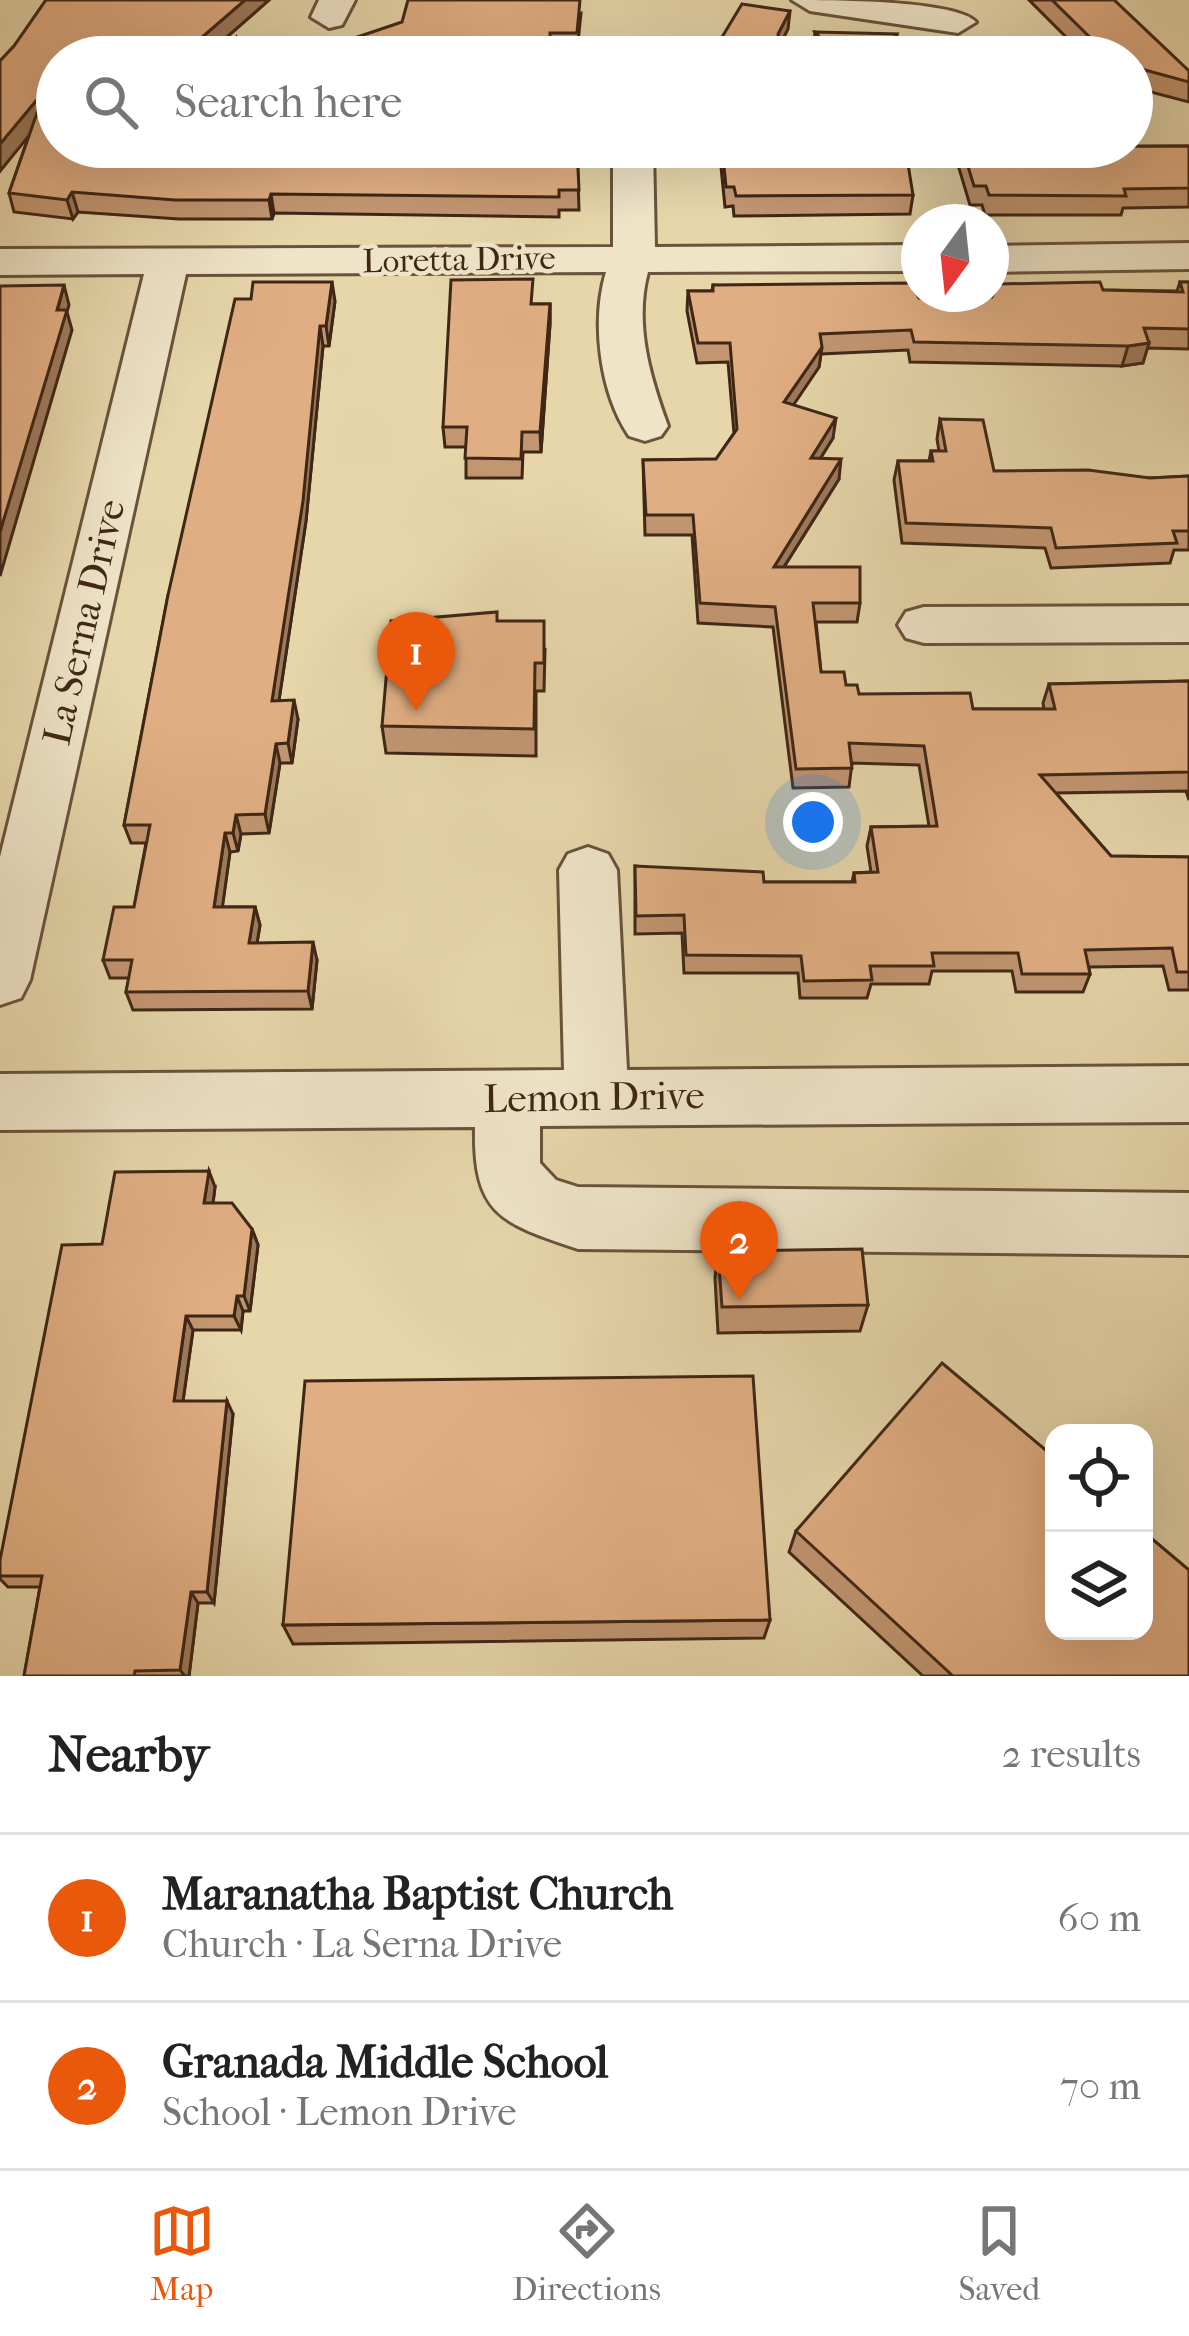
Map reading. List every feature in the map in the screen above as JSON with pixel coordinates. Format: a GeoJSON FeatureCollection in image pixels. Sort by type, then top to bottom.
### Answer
{"type":"FeatureCollection","features":[{"type":"Feature","properties":{"kind":"street"},"geometry":{"type":"LineString","coordinates":[[810,0],[958,22]]}},
{"type":"Feature","properties":{"kind":"street"},"geometry":{"type":"LineString","coordinates":[[634,168],[638,233],[622,290],[626,369],[645,426]]}},
{"type":"Feature","properties":{"kind":"street"},"geometry":{"type":"LineString","coordinates":[[1009,259],[1189,256]]}},
{"type":"Feature","properties":{"kind":"street","name":"Loretta Drive"},"geometry":{"type":"LineString","coordinates":[[0,262],[901,258]]}},
{"type":"Feature","properties":{"kind":"street","name":"La Serna Drive"},"geometry":{"type":"LineString","coordinates":[[0,980],[167,264]]}},
{"type":"Feature","properties":{"kind":"street"},"geometry":{"type":"LineString","coordinates":[[924,625],[1189,624]]}},
{"type":"Feature","properties":{"kind":"street"},"geometry":{"type":"LineString","coordinates":[[588,870],[596,1096]]}},
{"type":"Feature","properties":{"kind":"street","name":"Lemon Drive"},"geometry":{"type":"LineString","coordinates":[[0,1102],[1189,1094]]}},
{"type":"Feature","properties":{"kind":"street"},"geometry":{"type":"LineString","coordinates":[[508,1099],[507,1174],[536,1204],[578,1218],[1189,1224]]}},
{"type":"Feature","properties":{"kind":"building"},"geometry":{"type":"Polygon","coordinates":[[[46,0],[245,0],[203,36],[36,36],[36,101],[0,144],[0,61],[46,0]]]}},
{"type":"Feature","properties":{"kind":"building"},"geometry":{"type":"Polygon","coordinates":[[[408,0],[580,0],[577,33],[360,36],[402,22],[408,0]]]}},
{"type":"Feature","properties":{"kind":"building"},"geometry":{"type":"Polygon","coordinates":[[[1052,0],[1114,0],[1152,36],[1089,36],[1052,0]]]}},
{"type":"Feature","properties":{"kind":"building"},"geometry":{"type":"Polygon","coordinates":[[[742,4],[790,11],[778,36],[723,36],[742,4]]]}},
{"type":"Feature","properties":{"kind":"building"},"geometry":{"type":"Polygon","coordinates":[[[815,32],[897,34],[896,36],[819,36],[815,32]]]}},
{"type":"Feature","properties":{"kind":"building"},"geometry":{"type":"Polygon","coordinates":[[[1153,37],[1189,71],[1189,82],[1153,72],[1153,37]]]}},
{"type":"Feature","properties":{"kind":"building"},"geometry":{"type":"Polygon","coordinates":[[[36,116],[36,168],[578,168],[579,190],[559,190],[559,197],[271,194],[269,200],[175,200],[72,192],[67,200],[9,193],[36,116]]]}},
{"type":"Feature","properties":{"kind":"building"},"geometry":{"type":"Polygon","coordinates":[[[1153,146],[1189,146],[1189,188],[1124,189],[1126,196],[989,195],[986,186],[974,186],[968,168],[1153,168],[1153,146]]]}},
{"type":"Feature","properties":{"kind":"building"},"geometry":{"type":"Polygon","coordinates":[[[724,168],[909,168],[913,195],[736,196],[734,187],[726,187],[724,168]]]}},
{"type":"Feature","properties":{"kind":"building"},"geometry":{"type":"Polygon","coordinates":[[[533,279],[531,304],[550,304],[540,432],[522,432],[521,459],[465,458],[467,427],[443,427],[451,280],[533,279]]]}},
{"type":"Feature","properties":{"kind":"building"},"geometry":{"type":"Polygon","coordinates":[[[253,282],[332,282],[326,326],[320,326],[303,501],[272,701],[294,700],[288,743],[276,744],[265,814],[236,815],[233,833],[225,833],[214,907],[255,907],[249,943],[313,942],[308,991],[126,992],[132,960],[103,960],[114,907],[134,907],[150,825],[124,825],[168,595],[235,299],[251,299],[253,282]]]}},
{"type":"Feature","properties":{"kind":"building"},"geometry":{"type":"Polygon","coordinates":[[[1100,282],[1103,290],[1183,292],[1180,282],[1189,282],[1189,329],[1144,328],[1149,343],[1128,346],[914,342],[911,330],[820,334],[822,347],[784,402],[836,418],[811,458],[841,459],[774,567],[860,567],[860,603],[813,603],[821,672],[844,672],[846,685],[857,685],[859,694],[970,693],[973,709],[1055,709],[1049,684],[1189,681],[1189,772],[1040,775],[1111,856],[1189,857],[1189,972],[1177,972],[1172,948],[1085,950],[1090,974],[1022,974],[1018,953],[932,953],[934,966],[870,966],[872,980],[804,981],[801,956],[686,955],[684,915],[636,916],[635,866],[763,872],[764,882],[855,882],[854,873],[878,872],[871,827],[937,826],[924,746],[849,743],[852,768],[796,769],[775,607],[700,603],[693,515],[646,515],[643,460],[716,459],[737,429],[730,343],[698,343],[688,291],[713,291],[713,285],[901,283],[901,312],[1009,312],[1009,284],[1100,282]]]}},
{"type":"Feature","properties":{"kind":"building"},"geometry":{"type":"Polygon","coordinates":[[[64,285],[57,310],[67,310],[0,532],[0,286],[64,285]]]}},
{"type":"Feature","properties":{"kind":"building"},"geometry":{"type":"Polygon","coordinates":[[[940,419],[983,420],[994,471],[1189,476],[1189,531],[1173,531],[1177,543],[1056,548],[1051,528],[906,523],[898,461],[933,461],[931,451],[946,451],[940,419]]]}},
{"type":"Feature","properties":{"kind":"building"},"geometry":{"type":"Polygon","coordinates":[[[497,612],[497,621],[544,621],[544,663],[535,663],[534,729],[382,726],[391,621],[497,612]]]}},
{"type":"Feature","properties":{"kind":"building"},"geometry":{"type":"Polygon","coordinates":[[[209,1171],[204,1203],[232,1203],[252,1229],[244,1296],[237,1296],[234,1316],[186,1316],[174,1401],[227,1401],[207,1592],[191,1592],[180,1670],[135,1671],[134,1676],[24,1676],[42,1576],[0,1576],[0,1560],[62,1245],[102,1244],[115,1172],[209,1171]]]}},
{"type":"Feature","properties":{"kind":"building"},"geometry":{"type":"Polygon","coordinates":[[[862,1249],[868,1305],[722,1307],[718,1251],[862,1249]]]}},
{"type":"Feature","properties":{"kind":"building"},"geometry":{"type":"Polygon","coordinates":[[[942,1363],[1045,1449],[1045,1640],[1153,1640],[1153,1540],[1189,1570],[1189,1676],[953,1676],[796,1531],[942,1363]]]}},
{"type":"Feature","properties":{"kind":"building"},"geometry":{"type":"Polygon","coordinates":[[[753,1376],[770,1620],[283,1625],[305,1381],[753,1376]]]}},
{"type":"Feature","properties":{"kind":"place","name":"Maranatha Baptist Church"},"geometry":{"type":"Point","coordinates":[416,711]}},
{"type":"Feature","properties":{"kind":"place","name":"Granada Middle School"},"geometry":{"type":"Point","coordinates":[739,1300]}}]}
